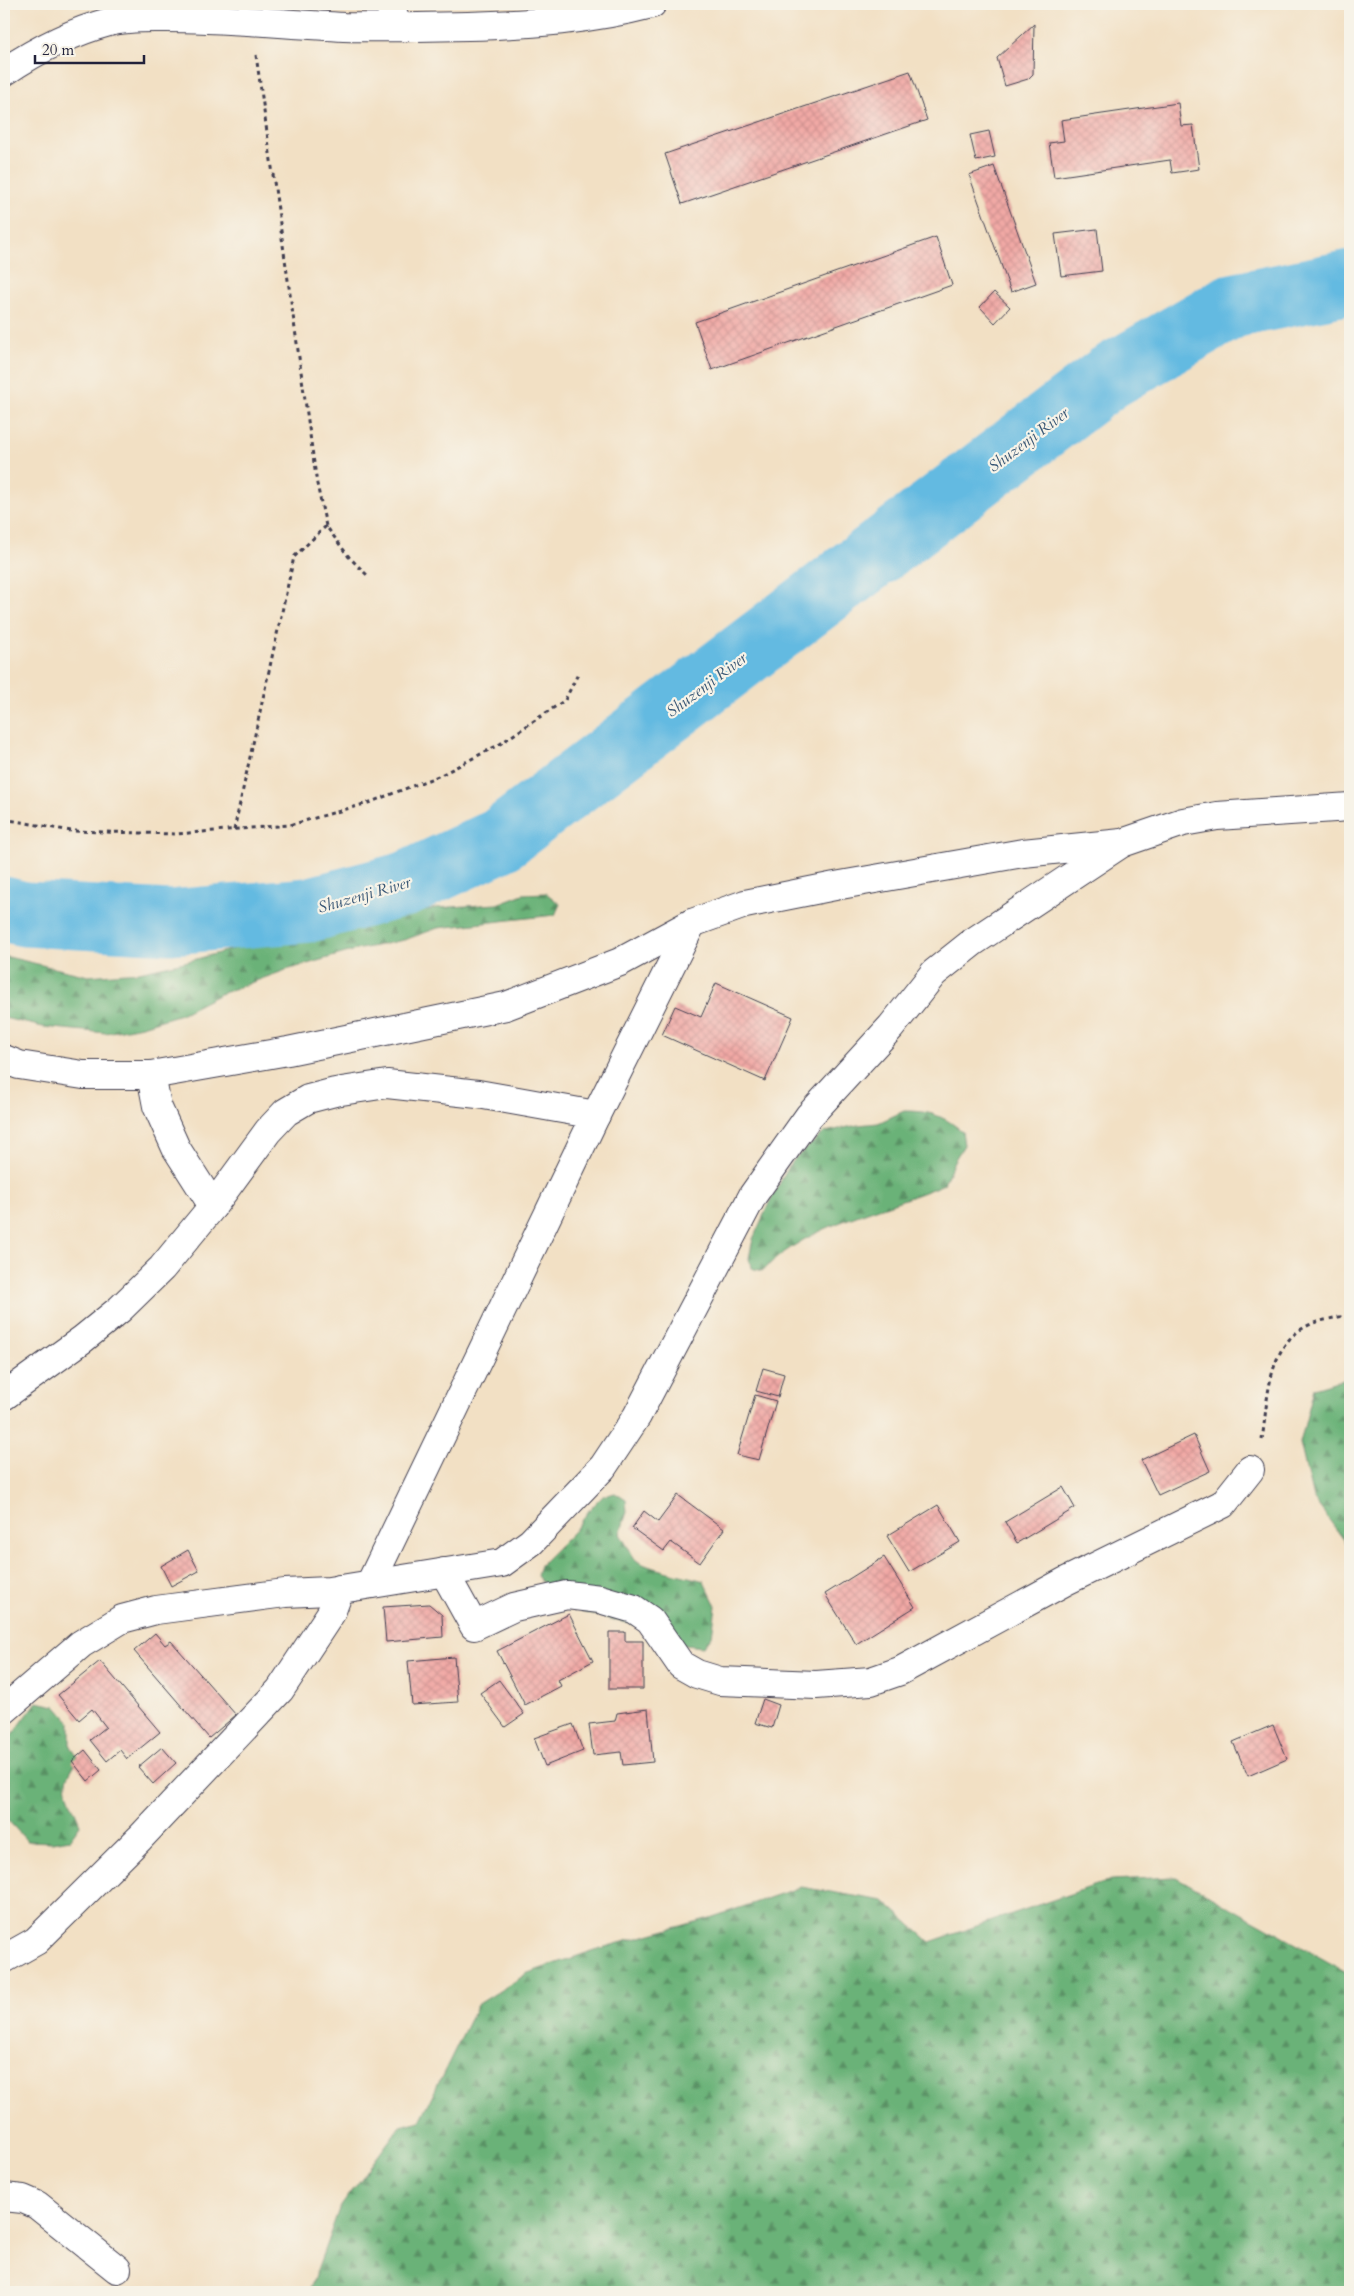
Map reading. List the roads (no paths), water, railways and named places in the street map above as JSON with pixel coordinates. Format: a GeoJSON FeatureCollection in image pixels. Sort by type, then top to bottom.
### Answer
{"type":"FeatureCollection","features":[{"type":"Feature","properties":{"kind":"street"},"geometry":{"type":"LineString","coordinates":[[4,72],[30,55],[68,36],[111,22],[138,18],[204,18],[346,27],[394,15],[568,21],[652,4]]}},
{"type":"Feature","properties":{"kind":"street"},"geometry":{"type":"LineString","coordinates":[[4,1059],[20,1065],[83,1075],[151,1075],[288,1051],[506,1006],[620,962],[692,923],[745,904],[1023,853],[1122,843],[1183,822],[1217,816],[1350,807]]}},
{"type":"Feature","properties":{"kind":"street"},"geometry":{"type":"LineString","coordinates":[[4,1710],[80,1644],[122,1620],[156,1610],[285,1593],[340,1589],[502,1563],[531,1542],[603,1467],[637,1416],[753,1195],[809,1116],[891,1028],[934,972],[973,942],[1122,843]]}},
{"type":"Feature","properties":{"kind":"street"},"geometry":{"type":"LineString","coordinates":[[370,1584],[596,1115],[692,923]]}},
{"type":"Feature","properties":{"kind":"street"},"geometry":{"type":"LineString","coordinates":[[151,1075],[157,1106],[176,1148],[213,1206]]}},
{"type":"Feature","properties":{"kind":"street"},"geometry":{"type":"LineString","coordinates":[[4,1396],[83,1340],[120,1309],[162,1268],[213,1206],[268,1131],[286,1112],[308,1099],[335,1092],[387,1084],[478,1094],[596,1115]]}},
{"type":"Feature","properties":{"kind":"street"},"geometry":{"type":"LineString","coordinates":[[444,1572],[474,1626],[514,1607],[548,1598],[567,1595],[600,1599],[634,1609],[650,1620],[681,1665],[697,1674],[720,1681],[807,1685],[871,1681],[900,1671],[1066,1582],[1223,1504],[1250,1470]]}},
{"type":"Feature","properties":{"kind":"street"},"geometry":{"type":"LineString","coordinates":[[4,1959],[36,1941],[140,1838],[280,1690],[331,1614],[340,1589]]}},
{"type":"Feature","properties":{"kind":"street"},"geometry":{"type":"LineString","coordinates":[[4,2197],[23,2199],[37,2206],[117,2269]]}},
{"type":"Feature","properties":{"kind":"waterway","name":"Shuzenji River"},"geometry":{"type":"LineString","coordinates":[[4,909],[24,914],[170,922],[308,910],[406,884],[500,840],[1109,377],[1232,306],[1350,282]]}}]}
